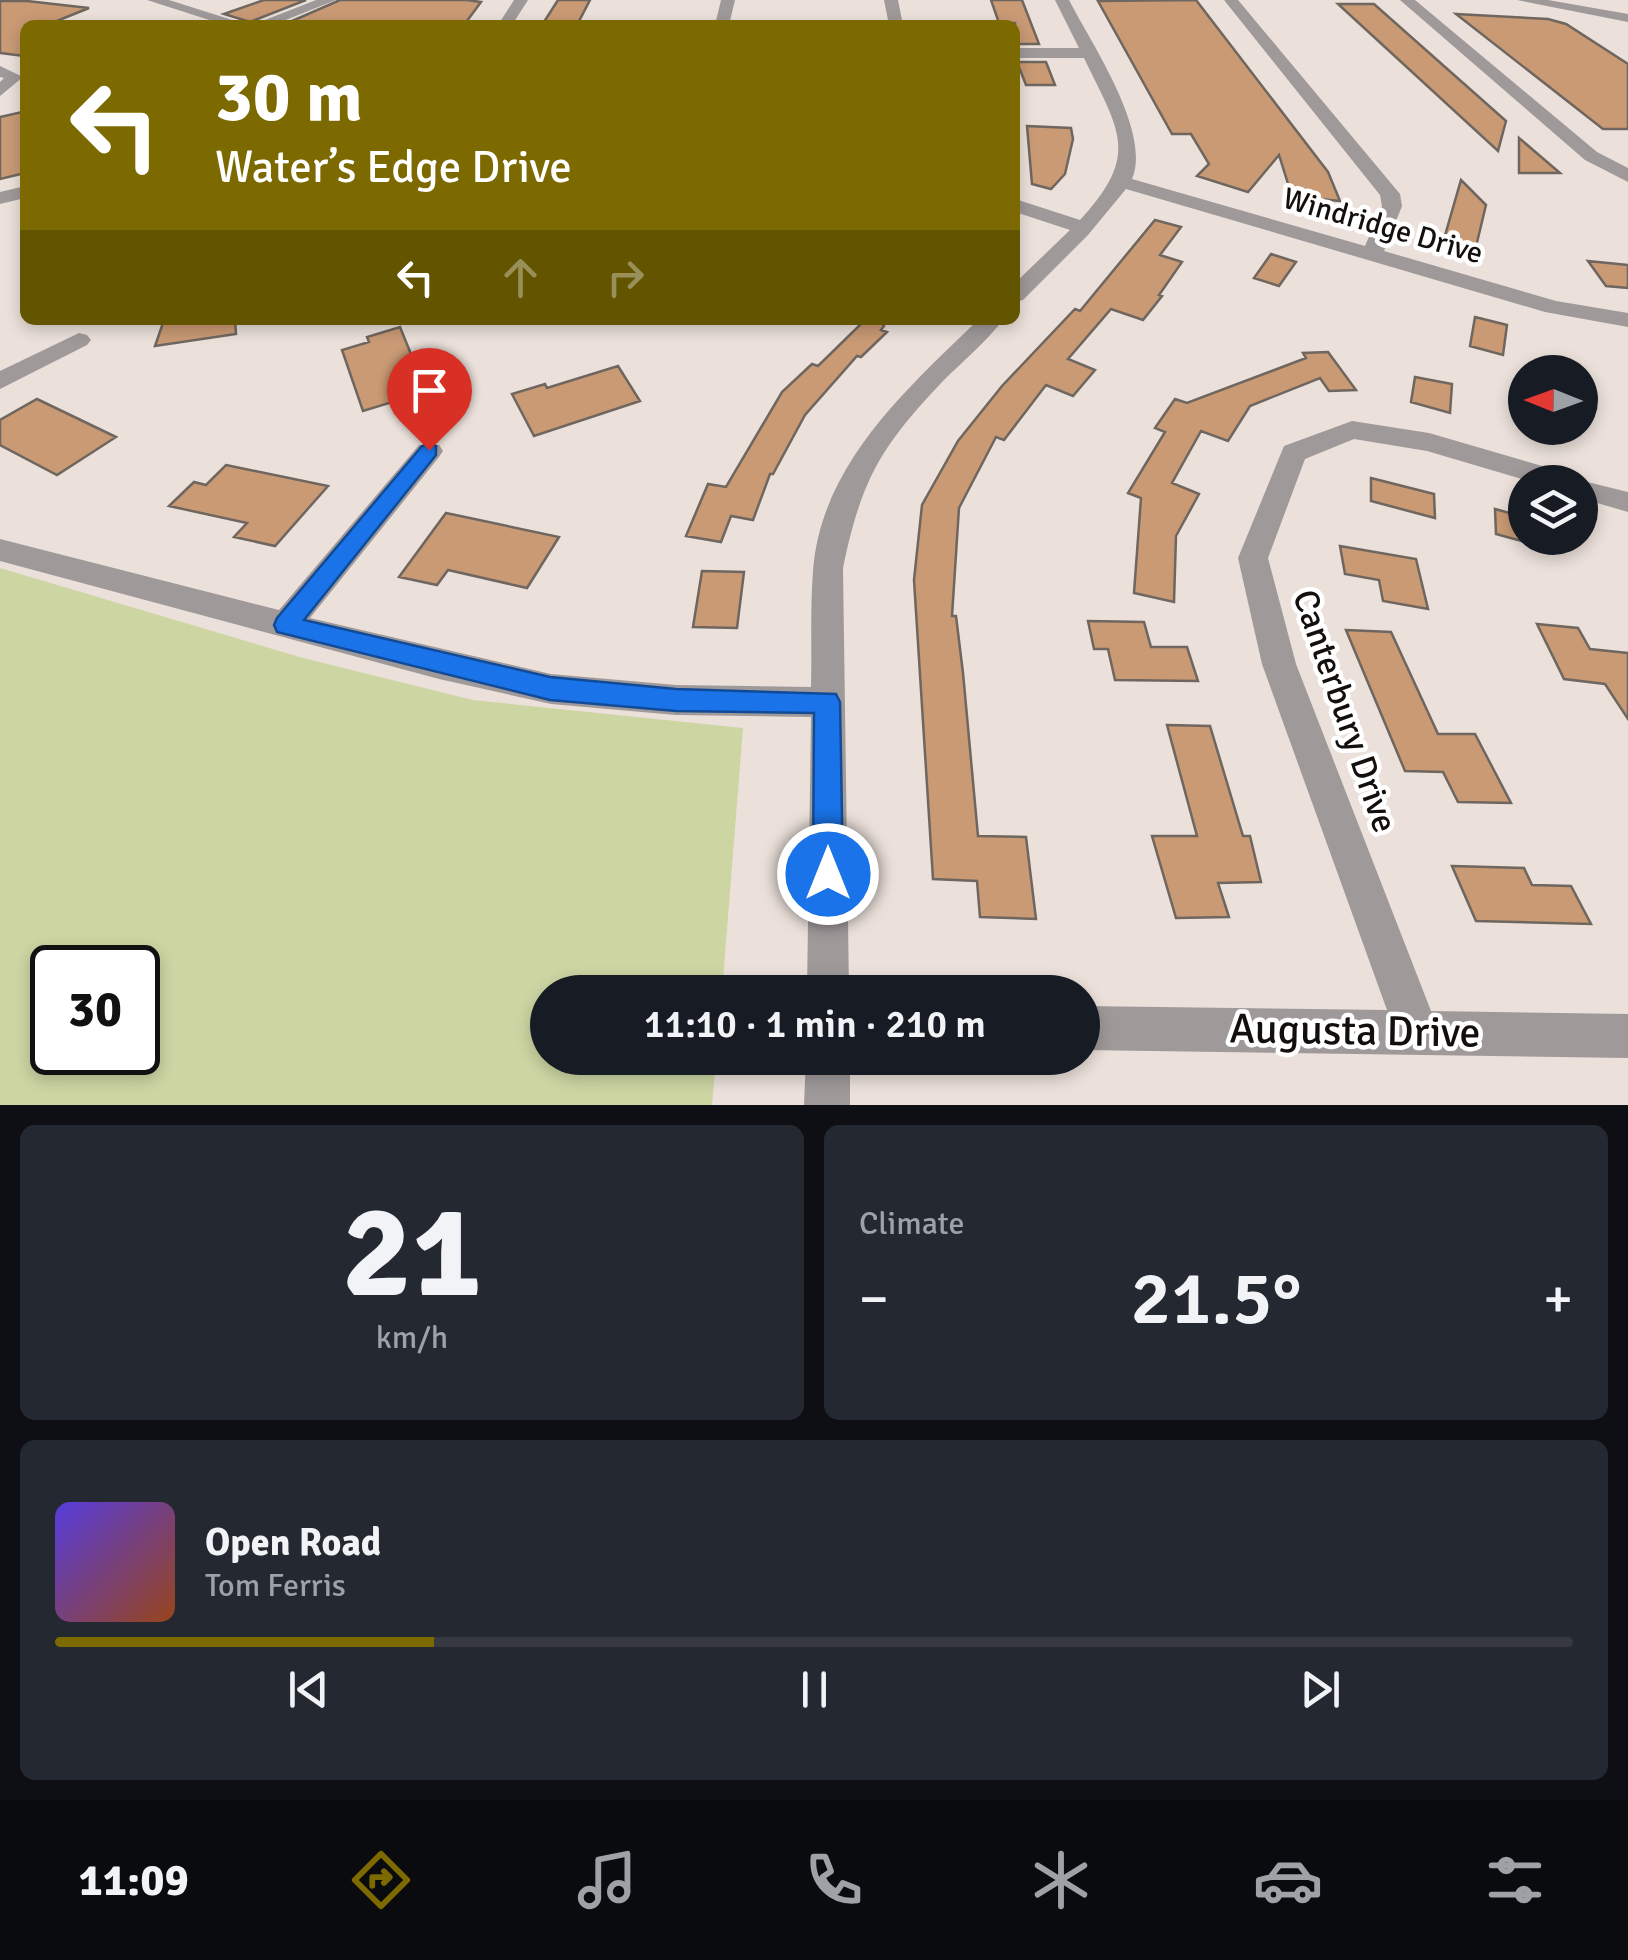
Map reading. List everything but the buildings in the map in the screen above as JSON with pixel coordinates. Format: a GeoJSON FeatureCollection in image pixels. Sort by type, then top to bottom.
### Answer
{"type":"FeatureCollection","features":[{"type":"Feature","properties":{"kind":"street"},"geometry":{"type":"LineString","coordinates":[[154,0],[224,20]]}},
{"type":"Feature","properties":{"kind":"street"},"geometry":{"type":"LineString","coordinates":[[273,20],[329,0]]}},
{"type":"Feature","properties":{"kind":"street"},"geometry":{"type":"LineString","coordinates":[[1020,290],[1122,182],[1129,162],[1127,139],[1062,0]]}},
{"type":"Feature","properties":{"kind":"street"},"geometry":{"type":"LineString","coordinates":[[1231,0],[1390,194],[1392,206],[1372,254]]}},
{"type":"Feature","properties":{"kind":"street"},"geometry":{"type":"LineString","coordinates":[[1407,0],[1591,156],[1628,176]]}},
{"type":"Feature","properties":{"kind":"street"},"geometry":{"type":"LineString","coordinates":[[1524,0],[1628,18]]}},
{"type":"Feature","properties":{"kind":"street"},"geometry":{"type":"LineString","coordinates":[[1610,15],[1612,25],[1622,34]]}},
{"type":"Feature","properties":{"kind":"street"},"geometry":{"type":"LineString","coordinates":[[1020,53],[1087,54]]}},
{"type":"Feature","properties":{"kind":"street"},"geometry":{"type":"LineString","coordinates":[[0,72],[15,77],[0,91]]}},
{"type":"Feature","properties":{"kind":"street","name":"Windridge Drive"},"geometry":{"type":"LineString","coordinates":[[1122,182],[1553,307],[1628,320]]}},
{"type":"Feature","properties":{"kind":"street"},"geometry":{"type":"LineString","coordinates":[[1020,207],[1082,227]]}},
{"type":"Feature","properties":{"kind":"street"},"geometry":{"type":"LineString","coordinates":[[828,975],[828,568],[838,516],[854,478],[899,414],[986,325]]}},
{"type":"Feature","properties":{"kind":"street"},"geometry":{"type":"LineString","coordinates":[[0,381],[79,340]]}},
{"type":"Feature","properties":{"kind":"street","name":"Canterbury Drive"},"geometry":{"type":"LineString","coordinates":[[1418,1032],[1279,664],[1253,558],[1294,453],[1352,430],[1428,442],[1508,466]]}},
{"type":"Feature","properties":{"kind":"street"},"geometry":{"type":"LineString","coordinates":[[286,625],[429,450]]}},
{"type":"Feature","properties":{"kind":"street"},"geometry":{"type":"LineString","coordinates":[[1598,493],[1628,502]]}},
{"type":"Feature","properties":{"kind":"street"},"geometry":{"type":"LineString","coordinates":[[0,550],[286,625],[550,688],[676,700],[827,702]]}},
{"type":"Feature","properties":{"kind":"street","name":"Augusta Drive"},"geometry":{"type":"LineString","coordinates":[[1100,1028],[1628,1036]]}},
{"type":"Feature","properties":{"kind":"street"},"geometry":{"type":"LineString","coordinates":[[827,1105],[828,1075]]}},
{"type":"Feature","properties":{"kind":"green space"},"geometry":{"type":"Polygon","coordinates":[[[0,568],[303,658],[473,700],[743,728],[723,975],[530,975],[530,1075],[715,1075],[712,1105],[0,1105],[0,568]]]}},
{"type":"Feature","properties":{"kind":"route"},"geometry":{"type":"LineString","coordinates":[[429,450],[286,625],[550,688],[676,700],[827,702],[828,874]]}}]}
